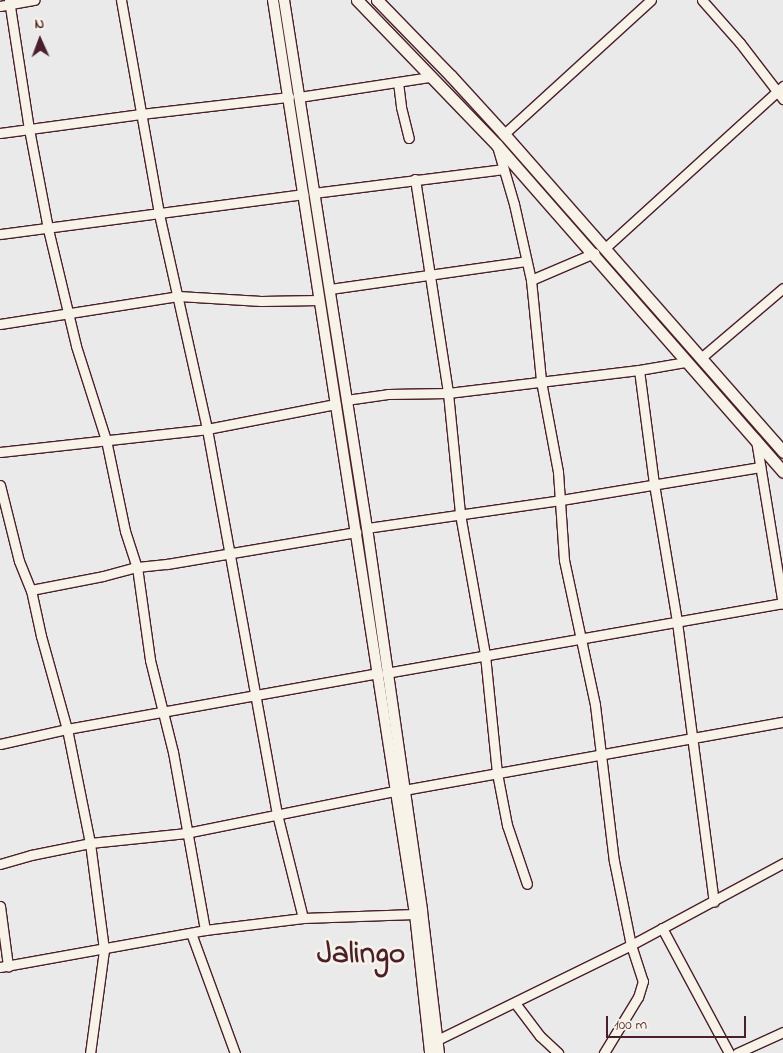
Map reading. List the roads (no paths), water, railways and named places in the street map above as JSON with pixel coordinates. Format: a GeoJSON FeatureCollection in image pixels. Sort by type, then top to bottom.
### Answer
{"type":"FeatureCollection","features":[{"type":"Feature","properties":{"kind":"main road"},"geometry":{"type":"LineString","coordinates":[[357,0],[497,145],[783,472]]}},
{"type":"Feature","properties":{"kind":"main road"},"geometry":{"type":"LineString","coordinates":[[377,0],[504,134],[702,356],[783,452]]}},
{"type":"Feature","properties":{"kind":"street"},"geometry":{"type":"LineString","coordinates":[[0,6],[9,2],[34,0]]}},
{"type":"Feature","properties":{"kind":"street"},"geometry":{"type":"LineString","coordinates":[[121,0],[158,214],[207,429],[231,552],[277,814],[303,918]]}},
{"type":"Feature","properties":{"kind":"street"},"geometry":{"type":"LineString","coordinates":[[273,0],[314,193],[330,289],[367,528],[382,673]]}},
{"type":"Feature","properties":{"kind":"street"},"geometry":{"type":"LineString","coordinates":[[284,0],[303,194],[356,532],[382,673],[432,1046],[439,1053]]}},
{"type":"Feature","properties":{"kind":"street"},"geometry":{"type":"LineString","coordinates":[[504,134],[651,0]]}},
{"type":"Feature","properties":{"kind":"street"},"geometry":{"type":"LineString","coordinates":[[605,248],[781,92],[702,0]]}},
{"type":"Feature","properties":{"kind":"street"},"geometry":{"type":"LineString","coordinates":[[9,2],[29,129],[48,230],[76,346],[106,440],[125,531],[137,567],[150,660],[172,752],[205,930]]}},
{"type":"Feature","properties":{"kind":"street"},"geometry":{"type":"LineString","coordinates":[[0,133],[141,114],[294,97],[430,76]]}},
{"type":"Feature","properties":{"kind":"street"},"geometry":{"type":"LineString","coordinates":[[398,82],[401,106],[409,138]]}},
{"type":"Feature","properties":{"kind":"street"},"geometry":{"type":"LineString","coordinates":[[497,145],[514,204],[531,280],[541,381],[561,500],[560,523],[564,560],[595,705],[607,814],[631,945],[643,981],[635,1004],[604,1053]]}},
{"type":"Feature","properties":{"kind":"street"},"geometry":{"type":"LineString","coordinates":[[314,193],[503,169]]}},
{"type":"Feature","properties":{"kind":"street"},"geometry":{"type":"LineString","coordinates":[[415,180],[448,393],[460,514],[485,655],[496,773],[508,825],[527,884]]}},
{"type":"Feature","properties":{"kind":"street"},"geometry":{"type":"LineString","coordinates":[[0,234],[48,230],[303,194]]}},
{"type":"Feature","properties":{"kind":"street"},"geometry":{"type":"LineString","coordinates":[[531,280],[594,254]]}},
{"type":"Feature","properties":{"kind":"street"},"geometry":{"type":"LineString","coordinates":[[330,289],[526,261]]}},
{"type":"Feature","properties":{"kind":"street"},"geometry":{"type":"LineString","coordinates":[[702,356],[783,288]]}},
{"type":"Feature","properties":{"kind":"street"},"geometry":{"type":"LineString","coordinates":[[0,324],[178,296],[261,300],[319,300]]}},
{"type":"Feature","properties":{"kind":"street"},"geometry":{"type":"LineString","coordinates":[[346,400],[388,394],[448,393],[639,370],[686,362]]}},
{"type":"Feature","properties":{"kind":"street"},"geometry":{"type":"LineString","coordinates":[[639,370],[654,484],[677,622],[714,902]]}},
{"type":"Feature","properties":{"kind":"street"},"geometry":{"type":"LineString","coordinates":[[0,452],[207,429],[336,404]]}},
{"type":"Feature","properties":{"kind":"street"},"geometry":{"type":"LineString","coordinates":[[0,744],[67,729],[783,603],[756,440]]}},
{"type":"Feature","properties":{"kind":"street"},"geometry":{"type":"LineString","coordinates":[[367,528],[561,500],[760,467]]}},
{"type":"Feature","properties":{"kind":"street"},"geometry":{"type":"LineString","coordinates":[[0,485],[19,560],[31,590],[41,636],[67,729],[90,843],[104,950],[90,1053]]}},
{"type":"Feature","properties":{"kind":"street"},"geometry":{"type":"LineString","coordinates":[[31,590],[103,576],[137,567],[167,564],[356,532]]}},
{"type":"Feature","properties":{"kind":"street"},"geometry":{"type":"LineString","coordinates":[[0,864],[31,855],[90,843],[186,833],[399,790],[783,722]]}},
{"type":"Feature","properties":{"kind":"street"},"geometry":{"type":"LineString","coordinates":[[399,790],[422,911],[432,1046]]}},
{"type":"Feature","properties":{"kind":"street"},"geometry":{"type":"LineString","coordinates":[[432,1046],[714,902],[783,863]]}},
{"type":"Feature","properties":{"kind":"street"},"geometry":{"type":"LineString","coordinates":[[0,906],[4,966],[104,950],[205,930],[303,918],[415,914]]}},
{"type":"Feature","properties":{"kind":"street"},"geometry":{"type":"LineString","coordinates":[[662,928],[729,1053]]}},
{"type":"Feature","properties":{"kind":"street"},"geometry":{"type":"LineString","coordinates":[[191,933],[235,1053]]}},
{"type":"Feature","properties":{"kind":"street"},"geometry":{"type":"LineString","coordinates":[[515,1003],[540,1036],[558,1053]]}},
{"type":"Feature","properties":{"kind":"street"},"geometry":{"type":"LineString","coordinates":[[737,1053],[783,1032]]}},
{"type":"Feature","properties":{"kind":"district","name":"Jalingo"},"geometry":{"type":"Point","coordinates":[361,955]}}]}
